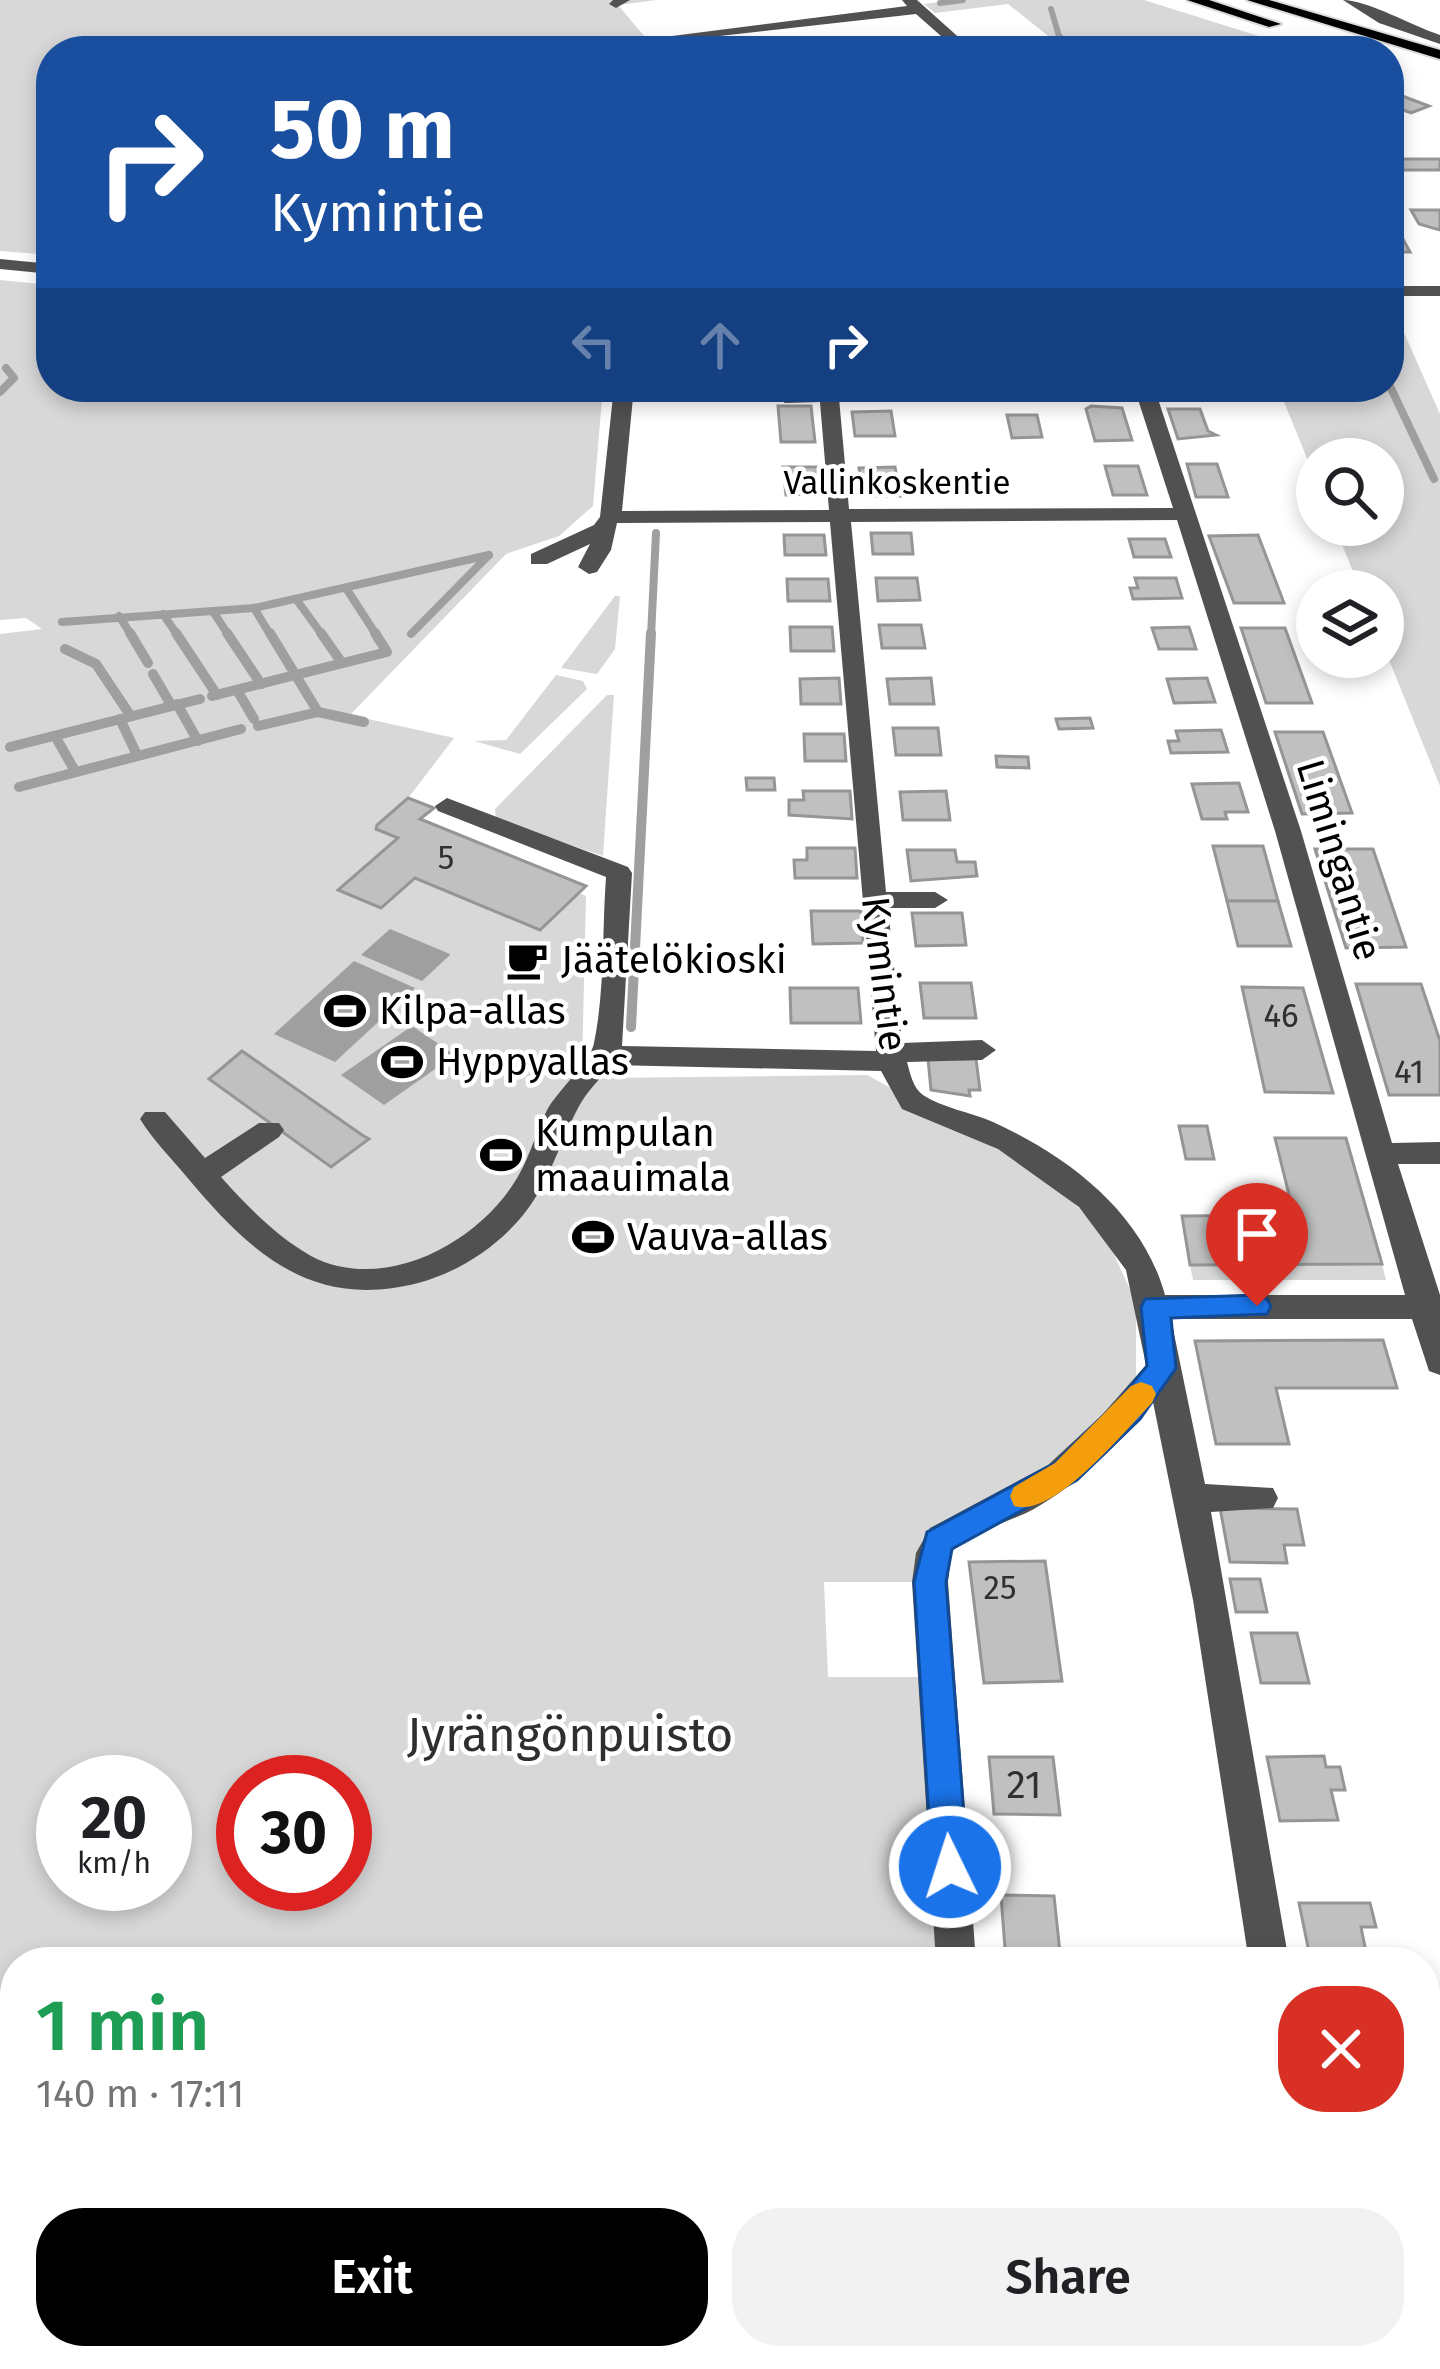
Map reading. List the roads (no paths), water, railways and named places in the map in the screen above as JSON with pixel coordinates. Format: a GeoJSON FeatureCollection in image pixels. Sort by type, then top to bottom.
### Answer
{"type":"FeatureCollection","features":[{"type":"Feature","properties":{"kind":"main road"},"geometry":{"type":"LineString","coordinates":[[1194,0],[1315,36]]}},
{"type":"Feature","properties":{"kind":"main road"},"geometry":{"type":"LineString","coordinates":[[1254,0],[1376,36]]}},
{"type":"Feature","properties":{"kind":"main road"},"geometry":{"type":"LineString","coordinates":[[1404,44],[1440,55]]}},
{"type":"Feature","properties":{"kind":"main road"},"geometry":{"type":"LineString","coordinates":[[1404,63],[1429,71]]}},
{"type":"Feature","properties":{"kind":"street"},"geometry":{"type":"LineString","coordinates":[[1351,0],[1379,18],[1440,40]]}},
{"type":"Feature","properties":{"kind":"street"},"geometry":{"type":"LineString","coordinates":[[709,36],[914,4],[950,36]]}},
{"type":"Feature","properties":{"kind":"street"},"geometry":{"type":"LineString","coordinates":[[780,25],[791,36]]}},
{"type":"Feature","properties":{"kind":"street"},"geometry":{"type":"LineString","coordinates":[[0,264],[36,267]]}},
{"type":"Feature","properties":{"kind":"street"},"geometry":{"type":"LineString","coordinates":[[1404,291],[1440,291]]}},
{"type":"Feature","properties":{"kind":"street"},"geometry":{"type":"LineString","coordinates":[[606,524],[534,562],[585,571],[600,550],[606,524],[623,402]]}},
{"type":"Feature","properties":{"kind":"street","name":"Kymintie"},"geometry":{"type":"LineString","coordinates":[[829,402],[892,1057],[905,1096],[912,1102],[990,1115],[1086,1195],[1135,1257],[1155,1307],[1162,1368],[1193,1498],[1267,1947]]}},
{"type":"Feature","properties":{"kind":"street","name":"Limingantie"},"geometry":{"type":"LineString","coordinates":[[1149,402],[1288,831],[1381,1154],[1432,1307],[1440,1362]]}},
{"type":"Feature","properties":{"kind":"street","name":"Vallinkoskentie"},"geometry":{"type":"LineString","coordinates":[[606,524],[840,516],[1184,514]]}},
{"type":"Feature","properties":{"kind":"street"},"geometry":{"type":"LineString","coordinates":[[828,716],[858,716]]}},
{"type":"Feature","properties":{"kind":"street"},"geometry":{"type":"LineString","coordinates":[[155,1119],[260,1235],[295,1264],[358,1283],[408,1276],[456,1254],[508,1212],[523,1195],[568,1099],[608,1050],[619,873],[447,806]]}},
{"type":"Feature","properties":{"kind":"street"},"geometry":{"type":"LineString","coordinates":[[874,900],[934,900]]}},
{"type":"Feature","properties":{"kind":"street"},"geometry":{"type":"LineString","coordinates":[[608,1050],[622,1058],[648,1060],[892,1057],[982,1050]]}},
{"type":"Feature","properties":{"kind":"street"},"geometry":{"type":"LineString","coordinates":[[198,1167],[261,1124]]}},
{"type":"Feature","properties":{"kind":"street"},"geometry":{"type":"LineString","coordinates":[[1381,1154],[1440,1153]]}},
{"type":"Feature","properties":{"kind":"street"},"geometry":{"type":"LineString","coordinates":[[1155,1307],[1432,1307]]}},
{"type":"Feature","properties":{"kind":"street"},"geometry":{"type":"LineString","coordinates":[[955,1947],[932,1558],[938,1542],[951,1531],[1016,1502],[1066,1472],[1129,1410],[1162,1368]]}},
{"type":"Feature","properties":{"kind":"street"},"geometry":{"type":"LineString","coordinates":[[1193,1498],[1261,1498]]}},
{"type":"Feature","properties":{"kind":"waterway"},"geometry":{"type":"LineString","coordinates":[[940,3],[963,0]]}},
{"type":"Feature","properties":{"kind":"waterway"},"geometry":{"type":"LineString","coordinates":[[1051,9],[1059,36]]}},
{"type":"Feature","properties":{"kind":"waterway"},"geometry":{"type":"LineString","coordinates":[[0,392],[14,378],[6,368]]}},
{"type":"Feature","properties":{"kind":"waterway"},"geometry":{"type":"LineString","coordinates":[[1398,402],[1434,479]]}},
{"type":"Feature","properties":{"kind":"waterway"},"geometry":{"type":"LineString","coordinates":[[651,636],[656,533]]}},
{"type":"Feature","properties":{"kind":"waterway"},"geometry":{"type":"LineString","coordinates":[[254,608],[489,555],[411,634]]}},
{"type":"Feature","properties":{"kind":"waterway"},"geometry":{"type":"LineString","coordinates":[[346,588],[377,636]]}},
{"type":"Feature","properties":{"kind":"waterway"},"geometry":{"type":"LineString","coordinates":[[296,599],[323,636]]}},
{"type":"Feature","properties":{"kind":"waterway"},"geometry":{"type":"LineString","coordinates":[[163,615],[254,608]]}},
{"type":"Feature","properties":{"kind":"waterway"},"geometry":{"type":"LineString","coordinates":[[254,608],[271,636]]}},
{"type":"Feature","properties":{"kind":"waterway"},"geometry":{"type":"LineString","coordinates":[[214,613],[229,636]]}},
{"type":"Feature","properties":{"kind":"waterway"},"geometry":{"type":"LineString","coordinates":[[120,618],[163,615]]}},
{"type":"Feature","properties":{"kind":"waterway"},"geometry":{"type":"LineString","coordinates":[[163,615],[177,635]]}},
{"type":"Feature","properties":{"kind":"waterway"},"geometry":{"type":"LineString","coordinates":[[62,622],[120,618]]}},
{"type":"Feature","properties":{"kind":"waterway"},"geometry":{"type":"LineString","coordinates":[[120,618],[132,636]]}},
{"type":"Feature","properties":{"kind":"waterway"},"geometry":{"type":"LineString","coordinates":[[130,633],[148,663]]}},
{"type":"Feature","properties":{"kind":"waterway"},"geometry":{"type":"LineString","coordinates":[[270,633],[296,675]]}},
{"type":"Feature","properties":{"kind":"waterway"},"geometry":{"type":"LineString","coordinates":[[321,633],[342,663]]}},
{"type":"Feature","properties":{"kind":"waterway"},"geometry":{"type":"LineString","coordinates":[[296,675],[387,652],[375,633]]}},
{"type":"Feature","properties":{"kind":"waterway"},"geometry":{"type":"LineString","coordinates":[[631,1027],[651,633]]}},
{"type":"Feature","properties":{"kind":"waterway"},"geometry":{"type":"LineString","coordinates":[[177,635],[217,695]]}},
{"type":"Feature","properties":{"kind":"waterway"},"geometry":{"type":"LineString","coordinates":[[229,636],[261,684]]}},
{"type":"Feature","properties":{"kind":"waterway"},"geometry":{"type":"LineString","coordinates":[[65,649],[96,664],[130,715]]}},
{"type":"Feature","properties":{"kind":"waterway"},"geometry":{"type":"LineString","coordinates":[[153,674],[171,705]]}},
{"type":"Feature","properties":{"kind":"waterway"},"geometry":{"type":"LineString","coordinates":[[261,684],[296,675]]}},
{"type":"Feature","properties":{"kind":"waterway"},"geometry":{"type":"LineString","coordinates":[[296,675],[318,712]]}},
{"type":"Feature","properties":{"kind":"waterway"},"geometry":{"type":"LineString","coordinates":[[217,695],[261,684]]}},
{"type":"Feature","properties":{"kind":"waterway"},"geometry":{"type":"LineString","coordinates":[[237,690],[254,719]]}},
{"type":"Feature","properties":{"kind":"waterway"},"geometry":{"type":"LineString","coordinates":[[212,696],[217,695]]}},
{"type":"Feature","properties":{"kind":"waterway"},"geometry":{"type":"LineString","coordinates":[[177,705],[200,699]]}},
{"type":"Feature","properties":{"kind":"waterway"},"geometry":{"type":"LineString","coordinates":[[120,719],[177,705]]}},
{"type":"Feature","properties":{"kind":"waterway"},"geometry":{"type":"LineString","coordinates":[[177,705],[198,740]]}},
{"type":"Feature","properties":{"kind":"waterway"},"geometry":{"type":"LineString","coordinates":[[258,726],[318,712]]}},
{"type":"Feature","properties":{"kind":"waterway"},"geometry":{"type":"LineString","coordinates":[[318,712],[364,722]]}},
{"type":"Feature","properties":{"kind":"waterway"},"geometry":{"type":"LineString","coordinates":[[10,747],[120,719]]}},
{"type":"Feature","properties":{"kind":"waterway"},"geometry":{"type":"LineString","coordinates":[[120,719],[137,755]]}},
{"type":"Feature","properties":{"kind":"waterway"},"geometry":{"type":"LineString","coordinates":[[198,740],[241,729]]}},
{"type":"Feature","properties":{"kind":"waterway"},"geometry":{"type":"LineString","coordinates":[[55,736],[75,771]]}},
{"type":"Feature","properties":{"kind":"waterway"},"geometry":{"type":"LineString","coordinates":[[19,787],[198,740]]}},
{"type":"Feature","properties":{"kind":"place","name":"Jäätelökioski"},"geometry":{"type":"Point","coordinates":[527,960]}},
{"type":"Feature","properties":{"kind":"place","name":"Kilpa-allas"},"geometry":{"type":"Point","coordinates":[345,1011]}},
{"type":"Feature","properties":{"kind":"place","name":"Hyppyallas"},"geometry":{"type":"Point","coordinates":[402,1062]}},
{"type":"Feature","properties":{"kind":"place","name":"Kumpulan maauimala"},"geometry":{"type":"Point","coordinates":[501,1155]}},
{"type":"Feature","properties":{"kind":"place","name":"Vauva-allas"},"geometry":{"type":"Point","coordinates":[593,1237]}},
{"type":"Feature","properties":{"kind":"park label","name":"Jyrängönpuisto"},"geometry":{"type":"Point","coordinates":[570,1735]}}]}
